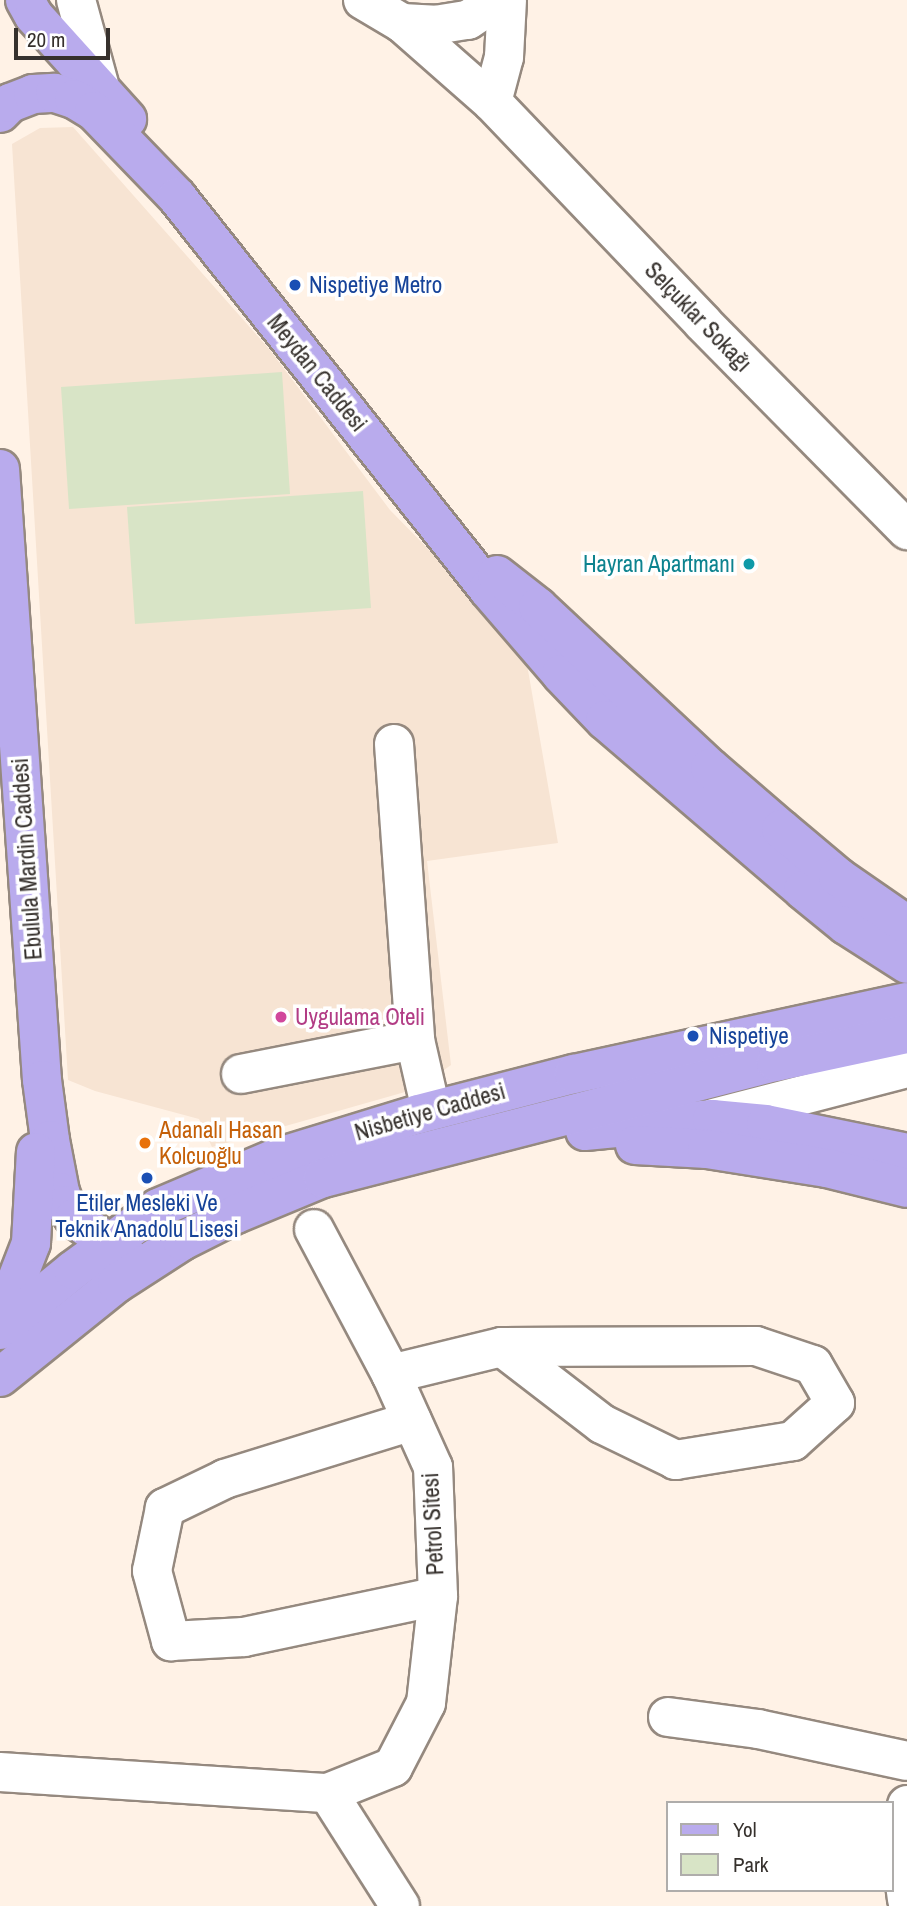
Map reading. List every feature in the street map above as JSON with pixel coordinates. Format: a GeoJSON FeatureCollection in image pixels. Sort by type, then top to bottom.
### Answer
{"type":"FeatureCollection","features":[{"type":"Feature","properties":{"kind":"main road"},"geometry":{"type":"LineString","coordinates":[[25,0],[34,16],[129,120],[177,197]]}},
{"type":"Feature","properties":{"kind":"main road"},"geometry":{"type":"LineString","coordinates":[[0,113],[10,103],[33,94],[55,93],[74,99],[94,111],[177,197]]}},
{"type":"Feature","properties":{"kind":"main road","name":"Meydan Caddesi"},"geometry":{"type":"LineString","coordinates":[[177,197],[520,628],[605,720],[846,925],[907,964]]}},
{"type":"Feature","properties":{"kind":"main road","name":"Ebulula Mardin Caddesi"},"geometry":{"type":"LineString","coordinates":[[0,470],[42,1080]]}},
{"type":"Feature","properties":{"kind":"main road"},"geometry":{"type":"LineString","coordinates":[[457,549],[508,582],[538,607],[710,768],[828,869],[872,903],[907,925]]}},
{"type":"Feature","properties":{"kind":"main road","name":"Nisbetiye Caddesi"},"geometry":{"type":"LineString","coordinates":[[0,1330],[106,1244],[158,1208],[276,1158],[431,1110],[574,1074],[907,1002]]}},
{"type":"Feature","properties":{"kind":"main road","name":"Nisbetiye Caddesi"},"geometry":{"type":"LineString","coordinates":[[0,1377],[75,1315],[141,1266],[236,1214],[323,1178],[776,1062],[907,1034]]}},
{"type":"Feature","properties":{"kind":"main road"},"geometry":{"type":"LineString","coordinates":[[42,1080],[60,1192],[74,1218],[106,1244],[141,1266]]}},
{"type":"Feature","properties":{"kind":"main road"},"geometry":{"type":"LineString","coordinates":[[0,1323],[31,1242],[35,1128],[42,1080]]}},
{"type":"Feature","properties":{"kind":"main road"},"geometry":{"type":"LineString","coordinates":[[444,1148],[712,1119],[766,1124],[907,1153]]}},
{"type":"Feature","properties":{"kind":"main road"},"geometry":{"type":"LineString","coordinates":[[444,1148],[575,1144],[707,1149],[827,1168],[907,1188]]}},
{"type":"Feature","properties":{"kind":"street"},"geometry":{"type":"LineString","coordinates":[[76,0],[99,85]]}},
{"type":"Feature","properties":{"kind":"street","name":"Selçuklar Sokağı"},"geometry":{"type":"LineString","coordinates":[[363,0],[402,23],[492,102],[712,332],[907,530]]}},
{"type":"Feature","properties":{"kind":"street"},"geometry":{"type":"LineString","coordinates":[[402,23],[435,25],[468,20],[498,0]]}},
{"type":"Feature","properties":{"kind":"street"},"geometry":{"type":"LineString","coordinates":[[492,102],[504,57],[508,0]]}},
{"type":"Feature","properties":{"kind":"street"},"geometry":{"type":"LineString","coordinates":[[394,744],[415,1040],[431,1110]]}},
{"type":"Feature","properties":{"kind":"street"},"geometry":{"type":"LineString","coordinates":[[242,1074],[415,1040]]}},
{"type":"Feature","properties":{"kind":"street"},"geometry":{"type":"LineString","coordinates":[[712,1119],[907,1068]]}},
{"type":"Feature","properties":{"kind":"street","name":"Petrol Sitesi"},"geometry":{"type":"LineString","coordinates":[[0,1772],[328,1793],[393,1767],[426,1703],[438,1596],[433,1467],[391,1374],[314,1229]]}},
{"type":"Feature","properties":{"kind":"street"},"geometry":{"type":"LineString","coordinates":[[391,1374],[502,1347],[755,1346],[813,1365],[835,1403],[793,1441],[676,1460],[602,1424],[502,1347]]}},
{"type":"Feature","properties":{"kind":"street"},"geometry":{"type":"LineString","coordinates":[[412,1421],[225,1479],[165,1508],[152,1572],[171,1641],[244,1637],[438,1596]]}},
{"type":"Feature","properties":{"kind":"street"},"geometry":{"type":"LineString","coordinates":[[668,1717],[785,1734],[907,1761]]}},
{"type":"Feature","properties":{"kind":"street"},"geometry":{"type":"LineString","coordinates":[[328,1793],[401,1906]]}},
{"type":"Feature","properties":{"kind":"street"},"geometry":{"type":"LineString","coordinates":[[907,1805],[899,1840],[907,1899]]}},
{"type":"Feature","properties":{"kind":"shaded area"},"geometry":{"type":"Polygon","coordinates":[[[73,127],[270,350],[390,510],[524,647],[558,843],[427,861],[451,1065],[419,1088],[212,1147],[199,1119],[95,1091],[68,1080],[12,144],[40,128],[73,127]]]}},
{"type":"Feature","properties":{"kind":"green space"},"geometry":{"type":"Polygon","coordinates":[[[282,372],[290,494],[69,509],[61,387],[282,372]]]}},
{"type":"Feature","properties":{"kind":"green space"},"geometry":{"type":"Polygon","coordinates":[[[363,491],[371,608],[135,624],[127,507],[363,491]]]}},
{"type":"Feature","properties":{"kind":"place","name":"Nispetiye Metro"},"geometry":{"type":"Point","coordinates":[295,285]}},
{"type":"Feature","properties":{"kind":"place","name":"Hayran Apartmanı"},"geometry":{"type":"Point","coordinates":[749,564]}},
{"type":"Feature","properties":{"kind":"place","name":"Uygulama Oteli"},"geometry":{"type":"Point","coordinates":[281,1017]}},
{"type":"Feature","properties":{"kind":"place","name":"Nispetiye"},"geometry":{"type":"Point","coordinates":[693,1036]}},
{"type":"Feature","properties":{"kind":"place","name":"Adanalı Hasan Kolcuoğlu"},"geometry":{"type":"Point","coordinates":[145,1143]}},
{"type":"Feature","properties":{"kind":"place","name":"Etiler Mesleki Ve Teknik Anadolu Lisesi"},"geometry":{"type":"Point","coordinates":[147,1178]}}]}
